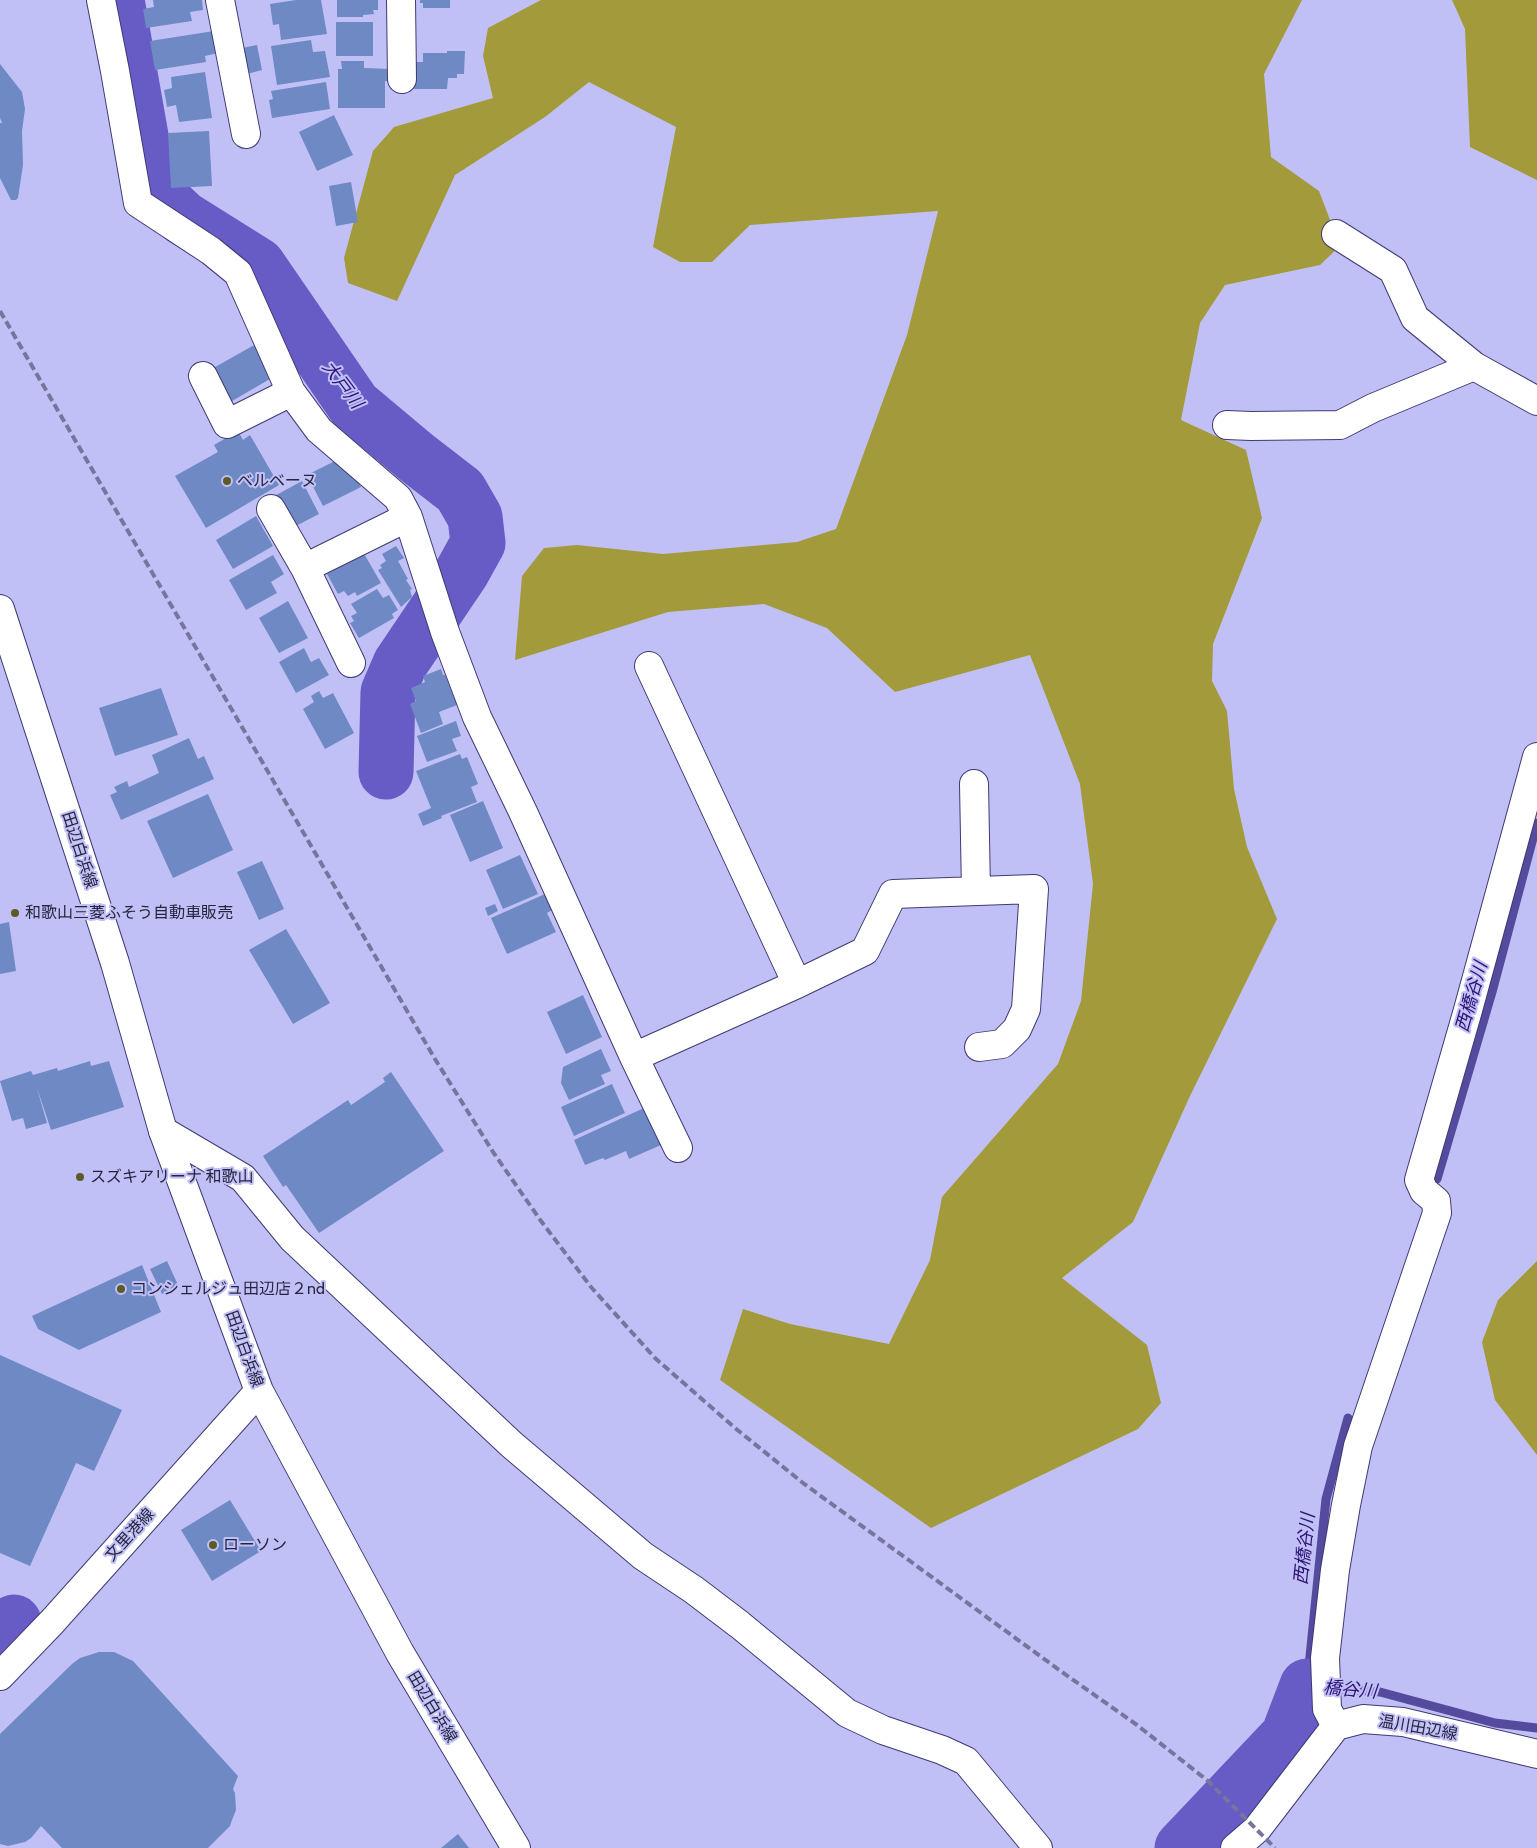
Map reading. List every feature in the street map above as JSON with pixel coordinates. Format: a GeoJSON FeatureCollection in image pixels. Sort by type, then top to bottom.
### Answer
{"type":"FeatureCollection","features":[{"type":"Feature","properties":{"kind":"street"},"geometry":{"type":"LineString","coordinates":[[101,0],[138,203],[211,251],[238,273],[291,392],[319,430],[398,498],[408,517],[445,632],[477,717],[523,812],[634,1057],[678,1148]]}},
{"type":"Feature","properties":{"kind":"street"},"geometry":{"type":"LineString","coordinates":[[220,0],[246,134]]}},
{"type":"Feature","properties":{"kind":"street"},"geometry":{"type":"LineString","coordinates":[[401,0],[402,80]]}},
{"type":"Feature","properties":{"kind":"street"},"geometry":{"type":"LineString","coordinates":[[1336,234],[1393,270],[1415,318],[1474,366],[1537,401]]}},
{"type":"Feature","properties":{"kind":"street"},"geometry":{"type":"LineString","coordinates":[[1227,425],[1340,425],[1373,408],[1474,366]]}},
{"type":"Feature","properties":{"kind":"street"},"geometry":{"type":"LineString","coordinates":[[203,376],[227,424],[291,392]]}},
{"type":"Feature","properties":{"kind":"street"},"geometry":{"type":"LineString","coordinates":[[271,509],[304,568],[351,663]]}},
{"type":"Feature","properties":{"kind":"street"},"geometry":{"type":"LineString","coordinates":[[304,568],[408,517]]}},
{"type":"Feature","properties":{"kind":"street","name":"田辺白浜線"},"geometry":{"type":"LineString","coordinates":[[0,608],[115,962],[163,1131],[259,1391],[400,1653],[516,1848]]}},
{"type":"Feature","properties":{"kind":"street"},"geometry":{"type":"LineString","coordinates":[[649,666],[797,984]]}},
{"type":"Feature","properties":{"kind":"street"},"geometry":{"type":"LineString","coordinates":[[1235,1848],[1256,1829],[1331,1718],[1325,1658],[1341,1533],[1358,1446],[1437,1213],[1436,1201],[1424,1191],[1419,1180],[1468,1010],[1537,757]]}},
{"type":"Feature","properties":{"kind":"street"},"geometry":{"type":"LineString","coordinates":[[974,784],[976,891]]}},
{"type":"Feature","properties":{"kind":"street"},"geometry":{"type":"LineString","coordinates":[[634,1057],[797,984],[865,951],[894,894],[1034,889],[1026,1009],[1017,1028],[1002,1044],[979,1047]]}},
{"type":"Feature","properties":{"kind":"street"},"geometry":{"type":"LineString","coordinates":[[163,1131],[243,1178],[292,1238],[511,1444],[643,1556],[694,1590],[740,1625],[847,1713],[883,1730],[966,1760],[1038,1848]]}},
{"type":"Feature","properties":{"kind":"street","name":"文里港線"},"geometry":{"type":"LineString","coordinates":[[0,1676],[52,1622],[259,1391]]}},
{"type":"Feature","properties":{"kind":"street","name":"温川田辺線"},"geometry":{"type":"LineString","coordinates":[[1331,1718],[1403,1722],[1537,1754]]}},
{"type":"Feature","properties":{"kind":"shaded area"},"geometry":{"type":"Polygon","coordinates":[[[541,0],[1302,0],[1264,74],[1271,157],[1319,191],[1340,246],[1320,265],[1225,285],[1200,323],[1181,420],[1246,450],[1262,518],[1213,644],[1212,681],[1227,711],[1234,789],[1247,847],[1277,919],[1190,1096],[1133,1222],[1062,1278],[1147,1345],[1161,1403],[1138,1429],[931,1528],[720,1380],[743,1309],[790,1324],[889,1344],[930,1260],[942,1197],[1058,1064],[1081,1001],[1093,884],[1080,784],[1030,655],[895,692],[827,628],[764,604],[668,612],[515,660],[522,576],[544,548],[577,545],[663,554],[797,542],[836,529],[907,335],[938,211],[750,225],[712,262],[680,262],[653,247],[676,127],[589,82],[545,117],[455,175],[397,301],[348,283],[344,258],[373,151],[394,127],[493,98],[483,56],[488,28],[541,0]]]}},
{"type":"Feature","properties":{"kind":"shaded area"},"geometry":{"type":"Polygon","coordinates":[[[1452,0],[1537,0],[1537,180],[1470,147],[1465,29],[1452,0]]]}},
{"type":"Feature","properties":{"kind":"shaded area"},"geometry":{"type":"Polygon","coordinates":[[[1537,1261],[1537,1455],[1495,1400],[1482,1342],[1498,1300],[1537,1261]]]}},
{"type":"Feature","properties":{"kind":"building"},"geometry":{"type":"Polygon","coordinates":[[[153,0],[202,0],[203,10],[190,12],[192,21],[146,28],[143,9],[154,7],[153,0]]]}},
{"type":"Feature","properties":{"kind":"building"},"geometry":{"type":"Polygon","coordinates":[[[296,0],[321,0],[327,34],[281,40],[279,24],[273,25],[270,4],[296,0]]]}},
{"type":"Feature","properties":{"kind":"building"},"geometry":{"type":"Polygon","coordinates":[[[337,0],[378,0],[378,10],[373,10],[374,14],[363,15],[363,17],[337,17],[337,0]]]}},
{"type":"Feature","properties":{"kind":"building"},"geometry":{"type":"Polygon","coordinates":[[[420,0],[450,0],[450,8],[423,8],[423,3],[420,3],[420,0]]]}},
{"type":"Feature","properties":{"kind":"building"},"geometry":{"type":"Polygon","coordinates":[[[336,22],[373,22],[373,56],[336,56],[336,22]]]}},
{"type":"Feature","properties":{"kind":"building"},"geometry":{"type":"Polygon","coordinates":[[[214,31],[218,53],[205,56],[206,62],[155,70],[150,41],[214,31]]]}},
{"type":"Feature","properties":{"kind":"building"},"geometry":{"type":"Polygon","coordinates":[[[311,40],[313,52],[325,51],[330,77],[277,85],[271,46],[311,40]]]}},
{"type":"Feature","properties":{"kind":"building"},"geometry":{"type":"Polygon","coordinates":[[[257,45],[262,70],[247,74],[242,48],[257,45]]]}},
{"type":"Feature","properties":{"kind":"building"},"geometry":{"type":"Polygon","coordinates":[[[447,51],[465,51],[464,74],[457,74],[457,78],[448,78],[447,89],[411,89],[411,62],[423,62],[423,53],[447,53],[447,51]]]}},
{"type":"Feature","properties":{"kind":"building"},"geometry":{"type":"Polygon","coordinates":[[[341,61],[364,61],[364,68],[390,69],[390,81],[385,81],[385,108],[338,108],[338,69],[342,69],[341,61]]]}},
{"type":"Feature","properties":{"kind":"building"},"geometry":{"type":"Polygon","coordinates":[[[0,64],[22,92],[25,109],[22,131],[23,165],[18,198],[16,200],[11,200],[0,178],[0,123],[2,123],[0,118],[0,64]]]}},
{"type":"Feature","properties":{"kind":"building"},"geometry":{"type":"Polygon","coordinates":[[[205,72],[212,118],[179,122],[176,105],[167,107],[164,90],[172,88],[171,77],[205,72]]]}},
{"type":"Feature","properties":{"kind":"building"},"geometry":{"type":"Polygon","coordinates":[[[326,82],[330,109],[272,118],[269,100],[273,99],[271,91],[326,82]]]}},
{"type":"Feature","properties":{"kind":"building"},"geometry":{"type":"Polygon","coordinates":[[[334,115],[353,155],[317,171],[299,132],[334,115]]]}},
{"type":"Feature","properties":{"kind":"building"},"geometry":{"type":"Polygon","coordinates":[[[209,131],[212,186],[171,188],[168,133],[209,131]]]}},
{"type":"Feature","properties":{"kind":"building"},"geometry":{"type":"Polygon","coordinates":[[[351,182],[358,222],[336,226],[329,186],[351,182]]]}},
{"type":"Feature","properties":{"kind":"building"},"geometry":{"type":"Polygon","coordinates":[[[256,344],[275,376],[227,404],[208,371],[256,344]]]}},
{"type":"Feature","properties":{"kind":"building","name":"ベルベーヌ"},"geometry":{"type":"Polygon","coordinates":[[[238,431],[243,440],[250,435],[279,485],[206,528],[175,476],[218,452],[214,445],[238,431]]]}},
{"type":"Feature","properties":{"kind":"building"},"geometry":{"type":"Polygon","coordinates":[[[345,456],[361,487],[323,506],[307,475],[345,456]]]}},
{"type":"Feature","properties":{"kind":"building"},"geometry":{"type":"Polygon","coordinates":[[[302,481],[319,514],[288,530],[269,499],[302,481]]]}},
{"type":"Feature","properties":{"kind":"building"},"geometry":{"type":"Polygon","coordinates":[[[256,516],[273,546],[233,569],[216,540],[256,516]]]}},
{"type":"Feature","properties":{"kind":"building"},"geometry":{"type":"Polygon","coordinates":[[[396,546],[404,558],[398,561],[412,589],[410,590],[412,597],[401,607],[378,570],[382,568],[380,565],[386,561],[382,554],[396,546]]]}},
{"type":"Feature","properties":{"kind":"building"},"geometry":{"type":"Polygon","coordinates":[[[363,552],[381,583],[357,596],[355,592],[348,596],[344,591],[338,594],[326,572],[363,552]]]}},
{"type":"Feature","properties":{"kind":"building"},"geometry":{"type":"Polygon","coordinates":[[[273,555],[284,574],[271,582],[277,593],[246,610],[229,580],[273,555]]]}},
{"type":"Feature","properties":{"kind":"building"},"geometry":{"type":"Polygon","coordinates":[[[377,589],[383,598],[389,595],[398,610],[392,614],[394,618],[359,638],[350,623],[354,621],[351,616],[357,613],[351,604],[377,589]]]}},
{"type":"Feature","properties":{"kind":"building"},"geometry":{"type":"Polygon","coordinates":[[[288,601],[308,638],[279,653],[259,618],[288,601]]]}},
{"type":"Feature","properties":{"kind":"building"},"geometry":{"type":"Polygon","coordinates":[[[304,648],[311,662],[319,658],[329,675],[296,693],[279,662],[304,648]]]}},
{"type":"Feature","properties":{"kind":"building"},"geometry":{"type":"Polygon","coordinates":[[[441,669],[457,705],[439,712],[443,724],[421,733],[410,704],[416,701],[411,688],[425,682],[423,676],[441,669]]]}},
{"type":"Feature","properties":{"kind":"building"},"geometry":{"type":"Polygon","coordinates":[[[161,688],[178,735],[115,756],[99,708],[161,688]]]}},
{"type":"Feature","properties":{"kind":"building"},"geometry":{"type":"Polygon","coordinates":[[[319,691],[323,698],[333,693],[354,733],[325,749],[303,709],[314,702],[311,696],[319,691]]]}},
{"type":"Feature","properties":{"kind":"building"},"geometry":{"type":"Polygon","coordinates":[[[456,721],[461,736],[452,739],[457,751],[427,762],[417,736],[456,721]]]}},
{"type":"Feature","properties":{"kind":"building"},"geometry":{"type":"Polygon","coordinates":[[[189,738],[198,759],[204,756],[214,779],[121,820],[110,795],[117,792],[114,787],[127,781],[129,787],[159,773],[152,755],[189,738]]]}},
{"type":"Feature","properties":{"kind":"building"},"geometry":{"type":"Polygon","coordinates":[[[460,754],[462,759],[467,757],[478,784],[471,787],[477,802],[441,816],[442,818],[423,826],[418,814],[431,808],[416,771],[460,754]]]}},
{"type":"Feature","properties":{"kind":"building"},"geometry":{"type":"Polygon","coordinates":[[[208,794],[233,850],[173,878],[147,821],[208,794]]]}},
{"type":"Feature","properties":{"kind":"building"},"geometry":{"type":"Polygon","coordinates":[[[483,801],[503,848],[470,862],[450,815],[483,801]]]}},
{"type":"Feature","properties":{"kind":"building"},"geometry":{"type":"Polygon","coordinates":[[[520,855],[538,894],[503,909],[486,870],[520,855]]]}},
{"type":"Feature","properties":{"kind":"building"},"geometry":{"type":"Polygon","coordinates":[[[262,861],[284,909],[259,920],[237,872],[262,861]]]}},
{"type":"Feature","properties":{"kind":"building"},"geometry":{"type":"Polygon","coordinates":[[[545,894],[552,910],[547,913],[556,932],[507,954],[491,918],[545,894]]]}},
{"type":"Feature","properties":{"kind":"building"},"geometry":{"type":"Polygon","coordinates":[[[495,904],[498,911],[488,916],[485,908],[495,904]]]}},
{"type":"Feature","properties":{"kind":"building"},"geometry":{"type":"Polygon","coordinates":[[[9,922],[16,971],[0,974],[0,924],[9,922]]]}},
{"type":"Feature","properties":{"kind":"building"},"geometry":{"type":"Polygon","coordinates":[[[286,929],[330,1003],[293,1024],[249,950],[286,929]]]}},
{"type":"Feature","properties":{"kind":"building"},"geometry":{"type":"Polygon","coordinates":[[[583,995],[602,1037],[566,1054],[547,1012],[583,995]]]}},
{"type":"Feature","properties":{"kind":"building"},"geometry":{"type":"Polygon","coordinates":[[[601,1049],[611,1071],[601,1075],[605,1084],[569,1100],[561,1083],[563,1067],[601,1049]]]}},
{"type":"Feature","properties":{"kind":"building"},"geometry":{"type":"Polygon","coordinates":[[[90,1061],[91,1066],[109,1061],[124,1107],[51,1130],[36,1085],[47,1123],[26,1129],[23,1118],[12,1121],[0,1081],[31,1071],[33,1075],[57,1068],[58,1071],[90,1061]]]}},
{"type":"Feature","properties":{"kind":"building"},"geometry":{"type":"Polygon","coordinates":[[[391,1072],[444,1151],[319,1233],[286,1185],[283,1187],[263,1156],[348,1100],[351,1105],[385,1082],[383,1078],[391,1072]]]}},
{"type":"Feature","properties":{"kind":"building"},"geometry":{"type":"Polygon","coordinates":[[[612,1084],[625,1113],[574,1136],[561,1107],[612,1084]]]}},
{"type":"Feature","properties":{"kind":"building"},"geometry":{"type":"Polygon","coordinates":[[[644,1108],[661,1145],[629,1159],[626,1151],[605,1160],[603,1158],[585,1165],[574,1140],[644,1108]]]}},
{"type":"Feature","properties":{"kind":"building"},"geometry":{"type":"Polygon","coordinates":[[[167,1261],[179,1287],[162,1294],[150,1269],[167,1261]]]}},
{"type":"Feature","properties":{"kind":"building","name":"コンシェルジュ田辺店２nd"},"geometry":{"type":"Polygon","coordinates":[[[142,1265],[161,1312],[79,1350],[38,1329],[32,1316],[142,1265]]]}},
{"type":"Feature","properties":{"kind":"building"},"geometry":{"type":"Polygon","coordinates":[[[0,1355],[122,1410],[94,1471],[76,1463],[30,1566],[0,1553],[0,1355]]]}},
{"type":"Feature","properties":{"kind":"building"},"geometry":{"type":"Polygon","coordinates":[[[230,1500],[261,1551],[212,1581],[181,1530],[230,1500]]]}},
{"type":"Feature","properties":{"kind":"building"},"geometry":{"type":"Polygon","coordinates":[[[99,1652],[114,1652],[133,1661],[238,1776],[233,1789],[236,1810],[230,1826],[208,1848],[62,1848],[41,1826],[25,1842],[8,1846],[0,1844],[0,1734],[72,1664],[80,1658],[99,1652]]]}},
{"type":"Feature","properties":{"kind":"building"},"geometry":{"type":"Polygon","coordinates":[[[458,1834],[469,1848],[441,1848],[458,1834]]]}},
{"type":"Feature","properties":{"kind":"waterway","name":"大戸川"},"geometry":{"type":"LineString","coordinates":[[117,0],[150,187],[183,218],[258,265],[354,405],[460,491],[475,517],[478,543],[462,572],[400,664],[388,692],[386,772]]}},
{"type":"Feature","properties":{"kind":"waterway","name":"西橋谷川"},"geometry":{"type":"LineString","coordinates":[[1437,1179],[1492,992],[1537,823]]}},
{"type":"Feature","properties":{"kind":"waterway","name":"西橋谷川"},"geometry":{"type":"LineString","coordinates":[[1348,1418],[1326,1499],[1307,1686],[1380,1692],[1495,1723],[1537,1728]]}},
{"type":"Feature","properties":{"kind":"waterway","name":"大戸川"},"geometry":{"type":"LineString","coordinates":[[0,1637],[14,1622]]}},
{"type":"Feature","properties":{"kind":"waterway","name":"橋谷川"},"geometry":{"type":"LineString","coordinates":[[1182,1848],[1288,1736],[1307,1686]]}},
{"type":"Feature","properties":{"kind":"railway"},"geometry":{"type":"LineString","coordinates":[[0,311],[435,1059],[493,1152],[541,1221],[591,1287],[655,1358],[735,1428],[803,1483],[1137,1725],[1208,1781],[1275,1848]]}},
{"type":"Feature","properties":{"kind":"place","name":"ベルベーヌ"},"geometry":{"type":"Point","coordinates":[227,481]}},
{"type":"Feature","properties":{"kind":"place","name":"和歌山三菱ふそう自動車販売"},"geometry":{"type":"Point","coordinates":[15,913]}},
{"type":"Feature","properties":{"kind":"place","name":"スズキアリーナ 和歌山"},"geometry":{"type":"Point","coordinates":[80,1177]}},
{"type":"Feature","properties":{"kind":"place","name":"コンシェルジュ田辺店２nd"},"geometry":{"type":"Point","coordinates":[121,1289]}},
{"type":"Feature","properties":{"kind":"place","name":"ローソン"},"geometry":{"type":"Point","coordinates":[213,1545]}}]}
